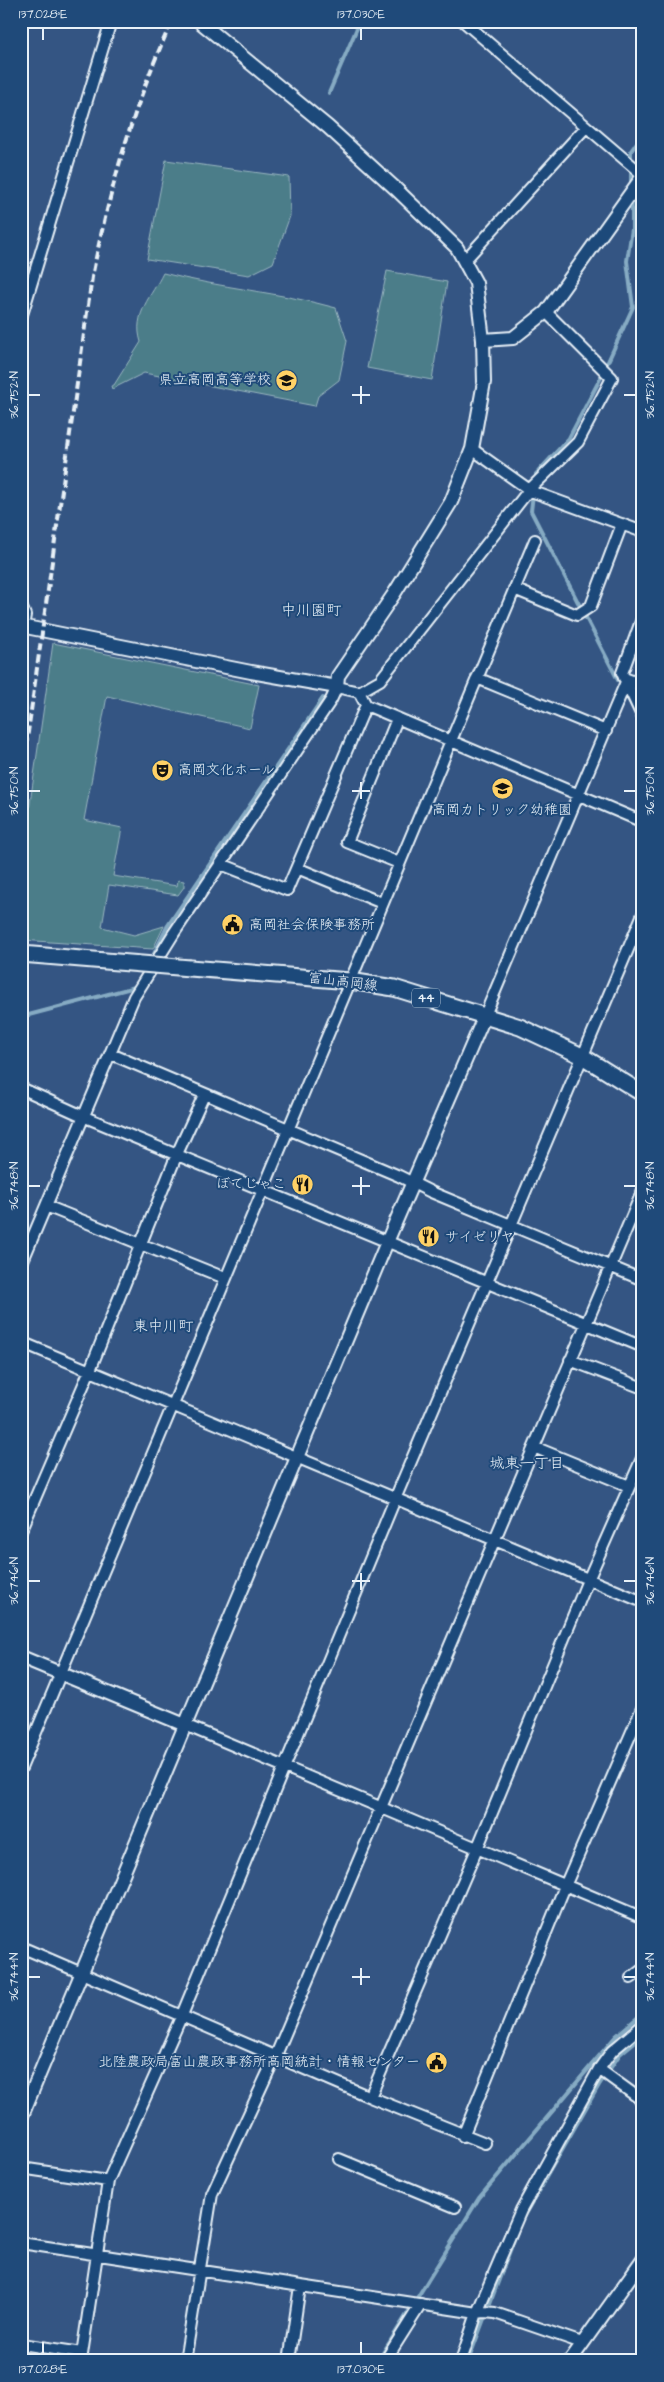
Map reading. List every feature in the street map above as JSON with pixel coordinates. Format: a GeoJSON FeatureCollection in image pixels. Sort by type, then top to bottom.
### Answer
{"type":"FeatureCollection","features":[{"type":"Feature","properties":{"kind":"main road","name":"富山高岡線"},"geometry":{"type":"LineString","coordinates":[[21,954],[350,981],[394,988],[520,1027],[582,1056],[643,1094]]}},
{"type":"Feature","properties":{"kind":"street"},"geometry":{"type":"LineString","coordinates":[[21,318],[111,21]]}},
{"type":"Feature","properties":{"kind":"street"},"geometry":{"type":"LineString","coordinates":[[21,1265],[134,997],[331,700],[337,687],[338,676],[394,594],[451,502],[472,449],[484,382],[483,340],[476,283],[457,248],[328,127],[199,21]]}},
{"type":"Feature","properties":{"kind":"street"},"geometry":{"type":"LineString","coordinates":[[463,21],[643,175],[546,312],[512,338],[483,340]]}},
{"type":"Feature","properties":{"kind":"street"},"geometry":{"type":"LineString","coordinates":[[465,260],[586,127]]}},
{"type":"Feature","properties":{"kind":"street"},"geometry":{"type":"LineString","coordinates":[[23,626],[359,692],[380,680],[533,490],[578,442],[612,378],[546,312]]}},
{"type":"Feature","properties":{"kind":"street"},"geometry":{"type":"LineString","coordinates":[[472,449],[533,490],[643,532]]}},
{"type":"Feature","properties":{"kind":"street"},"geometry":{"type":"LineString","coordinates":[[514,589],[577,615],[591,606],[622,524]]}},
{"type":"Feature","properties":{"kind":"street"},"geometry":{"type":"LineString","coordinates":[[21,1768],[535,540]]}},
{"type":"Feature","properties":{"kind":"street"},"geometry":{"type":"LineString","coordinates":[[21,606],[24,610],[21,640]]}},
{"type":"Feature","properties":{"kind":"street"},"geometry":{"type":"LineString","coordinates":[[643,616],[622,673],[643,718]]}},
{"type":"Feature","properties":{"kind":"street"},"geometry":{"type":"LineString","coordinates":[[477,678],[606,731]]}},
{"type":"Feature","properties":{"kind":"street"},"geometry":{"type":"LineString","coordinates":[[625,680],[643,685]]}},
{"type":"Feature","properties":{"kind":"street"},"geometry":{"type":"LineString","coordinates":[[21,2118],[387,1242],[579,796],[625,680]]}},
{"type":"Feature","properties":{"kind":"street"},"geometry":{"type":"LineString","coordinates":[[359,692],[366,705],[643,822]]}},
{"type":"Feature","properties":{"kind":"street"},"geometry":{"type":"LineString","coordinates":[[221,864],[287,890],[366,705]]}},
{"type":"Feature","properties":{"kind":"street"},"geometry":{"type":"LineString","coordinates":[[397,719],[347,842],[399,863]]}},
{"type":"Feature","properties":{"kind":"street"},"geometry":{"type":"LineString","coordinates":[[297,868],[382,903]]}},
{"type":"Feature","properties":{"kind":"street"},"geometry":{"type":"LineString","coordinates":[[21,2344],[82,2357],[108,2181],[182,2015],[395,1500],[643,914]]}},
{"type":"Feature","properties":{"kind":"street"},"geometry":{"type":"LineString","coordinates":[[110,1054],[288,1131],[413,1182],[431,1192],[643,1280]]}},
{"type":"Feature","properties":{"kind":"street"},"geometry":{"type":"LineString","coordinates":[[21,1088],[85,1117],[643,1347]]}},
{"type":"Feature","properties":{"kind":"street"},"geometry":{"type":"LineString","coordinates":[[21,1531],[90,1370],[177,1154],[204,1095]]}},
{"type":"Feature","properties":{"kind":"street"},"geometry":{"type":"LineString","coordinates":[[185,2361],[212,2194],[276,2055],[643,1190]]}},
{"type":"Feature","properties":{"kind":"street"},"geometry":{"type":"LineString","coordinates":[[46,1206],[225,1278]]}},
{"type":"Feature","properties":{"kind":"street"},"geometry":{"type":"LineString","coordinates":[[21,1342],[298,1456],[395,1500],[643,1602]]}},
{"type":"Feature","properties":{"kind":"street"},"geometry":{"type":"LineString","coordinates":[[570,1360],[643,1388]]}},
{"type":"Feature","properties":{"kind":"street"},"geometry":{"type":"LineString","coordinates":[[534,1447],[629,1486]]}},
{"type":"Feature","properties":{"kind":"street"},"geometry":{"type":"LineString","coordinates":[[370,2097],[477,1849],[588,1580],[643,1456]]}},
{"type":"Feature","properties":{"kind":"street"},"geometry":{"type":"LineString","coordinates":[[21,1657],[643,1918]]}},
{"type":"Feature","properties":{"kind":"street"},"geometry":{"type":"LineString","coordinates":[[463,2136],[565,1886],[643,1706]]}},
{"type":"Feature","properties":{"kind":"street"},"geometry":{"type":"LineString","coordinates":[[21,1947],[370,2097],[463,2136],[486,2143]]}},
{"type":"Feature","properties":{"kind":"street"},"geometry":{"type":"LineString","coordinates":[[631,1978],[643,1969]]}},
{"type":"Feature","properties":{"kind":"street"},"geometry":{"type":"LineString","coordinates":[[461,2361],[485,2313],[521,2210],[612,2051],[643,2025]]}},
{"type":"Feature","properties":{"kind":"street"},"geometry":{"type":"LineString","coordinates":[[601,2070],[643,2101]]}},
{"type":"Feature","properties":{"kind":"street"},"geometry":{"type":"LineString","coordinates":[[339,2159],[455,2207]]}},
{"type":"Feature","properties":{"kind":"street"},"geometry":{"type":"LineString","coordinates":[[21,2168],[108,2181]]}},
{"type":"Feature","properties":{"kind":"street"},"geometry":{"type":"LineString","coordinates":[[21,2244],[199,2272],[485,2313],[582,2343]]}},
{"type":"Feature","properties":{"kind":"street"},"geometry":{"type":"LineString","coordinates":[[570,2361],[643,2259]]}},
{"type":"Feature","properties":{"kind":"street"},"geometry":{"type":"LineString","coordinates":[[288,2361],[300,2286]]}},
{"type":"Feature","properties":{"kind":"street"},"geometry":{"type":"LineString","coordinates":[[385,2361],[421,2304]]}},
{"type":"Feature","properties":{"kind":"green space"},"geometry":{"type":"Polygon","coordinates":[[[166,160],[289,177],[290,216],[273,263],[249,275],[147,259],[166,160]]]}},
{"type":"Feature","properties":{"kind":"green space"},"geometry":{"type":"Polygon","coordinates":[[[387,271],[447,282],[432,380],[367,368],[387,271]]]}},
{"type":"Feature","properties":{"kind":"green space"},"geometry":{"type":"Polygon","coordinates":[[[163,273],[336,308],[347,341],[339,380],[318,396],[315,406],[144,373],[112,389],[111,386],[114,385],[141,342],[139,323],[141,314],[163,273]]]}},
{"type":"Feature","properties":{"kind":"green space"},"geometry":{"type":"Polygon","coordinates":[[[53,643],[259,685],[250,728],[107,696],[84,820],[122,828],[113,876],[177,886],[178,880],[184,881],[184,887],[178,895],[109,885],[102,927],[134,935],[164,926],[153,949],[21,940],[21,866],[53,643]]]}},
{"type":"Feature","properties":{"kind":"waterway"},"geometry":{"type":"LineString","coordinates":[[329,93],[360,21]]}},
{"type":"Feature","properties":{"kind":"waterway"},"geometry":{"type":"LineString","coordinates":[[631,186],[631,151],[643,134]]}},
{"type":"Feature","properties":{"kind":"waterway"},"geometry":{"type":"LineString","coordinates":[[536,479],[536,474],[569,438],[600,379],[633,307],[627,261],[632,229],[632,198]]}},
{"type":"Feature","properties":{"kind":"waterway"},"geometry":{"type":"LineString","coordinates":[[533,494],[531,511],[618,680]]}},
{"type":"Feature","properties":{"kind":"waterway"},"geometry":{"type":"LineString","coordinates":[[151,960],[167,927],[323,698]]}},
{"type":"Feature","properties":{"kind":"waterway"},"geometry":{"type":"LineString","coordinates":[[628,699],[635,711]]}},
{"type":"Feature","properties":{"kind":"waterway"},"geometry":{"type":"LineString","coordinates":[[21,1017],[137,985]]}},
{"type":"Feature","properties":{"kind":"waterway"},"geometry":{"type":"LineString","coordinates":[[378,2361],[479,2198],[616,2036],[643,2013]]}},
{"type":"Feature","properties":{"kind":"waterway"},"geometry":{"type":"LineString","coordinates":[[521,2221],[599,2085],[620,2054],[643,2035]]}},
{"type":"Feature","properties":{"kind":"waterway"},"geometry":{"type":"LineString","coordinates":[[468,2361],[517,2232]]}},
{"type":"Feature","properties":{"kind":"railway"},"geometry":{"type":"LineString","coordinates":[[21,782],[92,277],[115,179],[125,146],[146,83],[172,21]]}},
{"type":"Feature","properties":{"kind":"place","name":"県立高岡高等学校"},"geometry":{"type":"Point","coordinates":[287,380]}},
{"type":"Feature","properties":{"kind":"place","name":"高岡文化ホール"},"geometry":{"type":"Point","coordinates":[162,770]}},
{"type":"Feature","properties":{"kind":"place","name":"高岡カトリック幼稚園"},"geometry":{"type":"Point","coordinates":[502,788]}},
{"type":"Feature","properties":{"kind":"place","name":"高岡社会保険事務所"},"geometry":{"type":"Point","coordinates":[233,925]}},
{"type":"Feature","properties":{"kind":"place","name":"ぼてじゃこ"},"geometry":{"type":"Point","coordinates":[302,1184]}},
{"type":"Feature","properties":{"kind":"place","name":"サイゼリヤ"},"geometry":{"type":"Point","coordinates":[429,1237]}},
{"type":"Feature","properties":{"kind":"place","name":"北陸農政局富山農政事務所高岡統計・情報センター"},"geometry":{"type":"Point","coordinates":[436,2062]}},
{"type":"Feature","properties":{"kind":"district","name":"中川園町"},"geometry":{"type":"Point","coordinates":[311,610]}},
{"type":"Feature","properties":{"kind":"district","name":"東中川町"},"geometry":{"type":"Point","coordinates":[163,1326]}},
{"type":"Feature","properties":{"kind":"district","name":"城東一丁目"},"geometry":{"type":"Point","coordinates":[527,1463]}}]}
